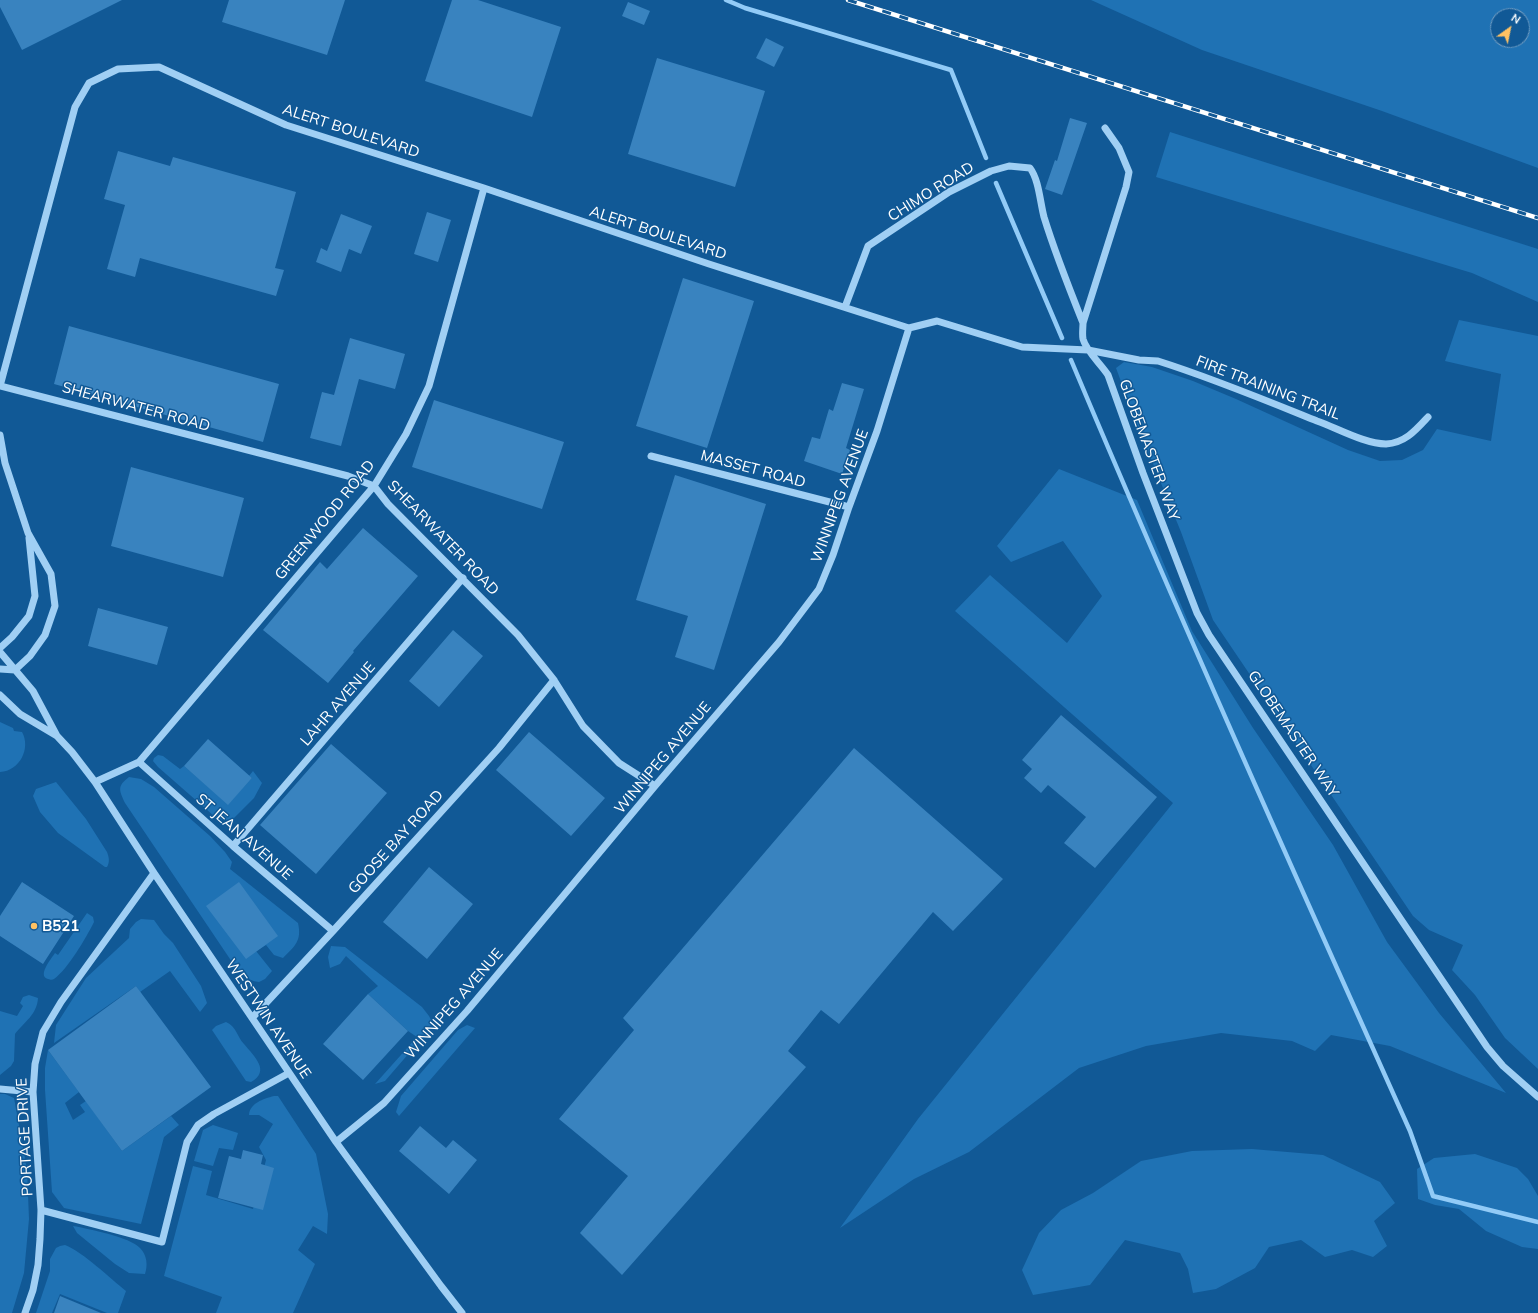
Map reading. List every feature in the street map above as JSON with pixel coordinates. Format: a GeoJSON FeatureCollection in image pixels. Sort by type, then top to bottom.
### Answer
{"type":"FeatureCollection","features":[{"type":"Feature","properties":{"kind":"street","name":"ALERT BOULEVARD"},"geometry":{"type":"LineString","coordinates":[[0,386],[75,107],[89,83],[118,69],[159,66],[286,125],[484,188],[909,328]]}},
{"type":"Feature","properties":{"kind":"street"},"geometry":{"type":"LineString","coordinates":[[1088,350],[1083,340],[1083,323],[1124,194],[1129,172],[1118,148],[1105,128]]}},
{"type":"Feature","properties":{"kind":"street","name":"CHIMO ROAD"},"geometry":{"type":"LineString","coordinates":[[845,307],[868,246],[949,192],[991,170],[1009,166],[1023,166],[1030,168],[1035,174],[1040,201],[1060,267],[1083,323]]}},
{"type":"Feature","properties":{"kind":"street","name":"GREENWOOD ROAD"},"geometry":{"type":"LineString","coordinates":[[95,782],[139,762],[374,486],[406,434],[429,386],[484,188]]}},
{"type":"Feature","properties":{"kind":"street","name":"FIRE TRAINING TRAIL"},"geometry":{"type":"LineString","coordinates":[[909,328],[937,320],[1022,347],[1088,350],[1139,360],[1164,362],[1366,440],[1385,444],[1397,442],[1412,434],[1428,417]]}},
{"type":"Feature","properties":{"kind":"street","name":"WINNIPEG AVENUE"},"geometry":{"type":"LineString","coordinates":[[336,1142],[384,1103],[467,1011],[655,786],[779,642],[819,589],[833,555],[877,431],[909,328]]}},
{"type":"Feature","properties":{"kind":"street","name":"GLOBEMASTER WAY"},"geometry":{"type":"LineString","coordinates":[[1088,350],[1108,375],[1143,473],[1200,619],[1487,1047],[1503,1066],[1538,1097]]}},
{"type":"Feature","properties":{"kind":"street","name":"SHEARWATER ROAD"},"geometry":{"type":"LineString","coordinates":[[0,386],[348,476],[374,486],[388,504],[518,634],[554,680],[583,726],[619,763],[655,786]]}},
{"type":"Feature","properties":{"kind":"street"},"geometry":{"type":"LineString","coordinates":[[0,435],[5,463],[28,533],[51,574],[55,606],[45,635],[30,656],[15,670],[0,669]]}},
{"type":"Feature","properties":{"kind":"street","name":"MASSET ROAD"},"geometry":{"type":"LineString","coordinates":[[651,456],[849,507]]}},
{"type":"Feature","properties":{"kind":"street"},"geometry":{"type":"LineString","coordinates":[[0,648],[12,637],[28,616],[35,596],[28,533]]}},
{"type":"Feature","properties":{"kind":"street","name":"LAHR AVENUE"},"geometry":{"type":"LineString","coordinates":[[233,846],[463,578]]}},
{"type":"Feature","properties":{"kind":"street","name":"WESTWIN AVENUE"},"geometry":{"type":"LineString","coordinates":[[0,652],[33,691],[57,736],[72,752],[95,782],[154,874],[336,1142],[462,1313]]}},
{"type":"Feature","properties":{"kind":"street","name":"GOOSE BAY ROAD"},"geometry":{"type":"LineString","coordinates":[[252,1018],[499,748],[554,680]]}},
{"type":"Feature","properties":{"kind":"street","name":"WESTWIN AVENUE"},"geometry":{"type":"LineString","coordinates":[[0,695],[20,714],[57,736]]}},
{"type":"Feature","properties":{"kind":"street","name":"ST JEAN AVENUE"},"geometry":{"type":"LineString","coordinates":[[139,762],[233,846],[333,931]]}},
{"type":"Feature","properties":{"kind":"street","name":"PORTAGE DRIVE"},"geometry":{"type":"LineString","coordinates":[[25,1313],[33,1290],[38,1265],[41,1210],[34,1092],[35,1064],[43,1032],[61,1002],[154,874]]}},
{"type":"Feature","properties":{"kind":"street"},"geometry":{"type":"LineString","coordinates":[[41,1210],[162,1242],[187,1142],[198,1126],[214,1114],[289,1073]]}},
{"type":"Feature","properties":{"kind":"street"},"geometry":{"type":"LineString","coordinates":[[0,1089],[34,1092]]}},
{"type":"Feature","properties":{"kind":"shaded area"},"geometry":{"type":"Polygon","coordinates":[[[1091,0],[1538,0],[1538,168],[1382,111],[1202,50],[1091,0]]]}},
{"type":"Feature","properties":{"kind":"shaded area"},"geometry":{"type":"Polygon","coordinates":[[[1170,132],[1538,249],[1538,302],[1472,273],[1156,177],[1170,132]]]}},
{"type":"Feature","properties":{"kind":"shaded area"},"geometry":{"type":"Polygon","coordinates":[[[1459,320],[1538,336],[1538,1069],[1505,1038],[1475,995],[1452,970],[1463,945],[1429,930],[1413,916],[1213,620],[1181,532],[1136,422],[1116,368],[1124,362],[1152,367],[1193,381],[1236,399],[1348,450],[1380,461],[1402,460],[1423,450],[1437,429],[1491,441],[1501,374],[1445,361],[1459,320]]]}},
{"type":"Feature","properties":{"kind":"shaded area"},"geometry":{"type":"Polygon","coordinates":[[[1059,469],[1137,500],[1192,631],[1253,728],[1333,845],[1387,942],[1439,1013],[1506,1093],[1390,1046],[1331,1035],[1315,1051],[1292,1041],[1221,1033],[1146,1046],[1079,1068],[969,1152],[914,1179],[840,1228],[918,1119],[1173,803],[955,611],[990,575],[1067,643],[1102,596],[1063,541],[1011,562],[997,546],[1059,469]]]}},
{"type":"Feature","properties":{"kind":"shaded area"},"geometry":{"type":"Polygon","coordinates":[[[0,722],[13,728],[14,731],[22,732],[25,745],[22,758],[18,763],[7,771],[0,772],[0,722]]]}},
{"type":"Feature","properties":{"kind":"shaded area"},"geometry":{"type":"Polygon","coordinates":[[[158,755],[163,756],[180,769],[184,766],[228,804],[252,778],[249,776],[253,771],[262,783],[254,798],[232,820],[222,820],[214,816],[158,767],[153,761],[158,755]]]}},
{"type":"Feature","properties":{"kind":"shaded area"},"geometry":{"type":"Polygon","coordinates":[[[129,777],[141,779],[154,787],[210,836],[225,852],[232,862],[230,869],[298,923],[298,939],[291,950],[283,958],[274,955],[266,945],[256,951],[272,971],[265,979],[259,982],[250,980],[240,972],[232,962],[125,803],[121,795],[120,788],[122,783],[129,777]]]}},
{"type":"Feature","properties":{"kind":"shaded area"},"geometry":{"type":"Polygon","coordinates":[[[56,782],[86,819],[107,852],[109,863],[107,867],[58,833],[40,812],[33,796],[36,789],[56,782]]]}},
{"type":"Feature","properties":{"kind":"shaded area"},"geometry":{"type":"Polygon","coordinates":[[[87,913],[93,917],[94,922],[76,953],[65,968],[54,979],[50,980],[45,977],[44,971],[51,959],[55,953],[58,955],[87,913]]]}},
{"type":"Feature","properties":{"kind":"shaded area"},"geometry":{"type":"Polygon","coordinates":[[[141,919],[154,920],[164,934],[173,943],[201,986],[207,1003],[200,1012],[170,971],[140,992],[136,986],[54,1043],[56,1025],[86,978],[129,938],[130,929],[141,919]]]}},
{"type":"Feature","properties":{"kind":"shaded area"},"geometry":{"type":"Polygon","coordinates":[[[331,946],[345,947],[422,1007],[432,1022],[429,1030],[385,1081],[375,1084],[417,1037],[408,1031],[368,994],[378,986],[346,956],[340,964],[330,968],[328,957],[331,946]]]}},
{"type":"Feature","properties":{"kind":"shaded area"},"geometry":{"type":"Polygon","coordinates":[[[29,995],[38,998],[37,1004],[33,1014],[15,1034],[14,1061],[11,1066],[0,1075],[0,1011],[17,1016],[23,1006],[20,1003],[23,997],[29,995]]]}},
{"type":"Feature","properties":{"kind":"shaded area"},"geometry":{"type":"Polygon","coordinates":[[[226,1022],[235,1029],[242,1041],[259,1063],[260,1073],[257,1078],[251,1082],[246,1081],[212,1030],[216,1026],[226,1022]]]}},
{"type":"Feature","properties":{"kind":"shaded area"},"geometry":{"type":"Polygon","coordinates":[[[467,1025],[475,1028],[399,1116],[396,1112],[401,1096],[458,1030],[467,1025]]]}},
{"type":"Feature","properties":{"kind":"shaded area"},"geometry":{"type":"Polygon","coordinates":[[[48,1050],[79,1092],[65,1103],[73,1120],[85,1112],[80,1105],[86,1101],[122,1151],[171,1116],[179,1125],[164,1137],[141,1224],[64,1208],[52,1192],[45,1090],[45,1068],[48,1050]]]}},
{"type":"Feature","properties":{"kind":"shaded area"},"geometry":{"type":"Polygon","coordinates":[[[0,1094],[5,1094],[14,1098],[27,1170],[29,1219],[24,1273],[12,1313],[0,1313],[0,1094]]]}},
{"type":"Feature","properties":{"kind":"shaded area"},"geometry":{"type":"Polygon","coordinates":[[[278,1096],[316,1154],[328,1214],[327,1234],[313,1226],[298,1250],[315,1264],[293,1313],[216,1313],[222,1297],[164,1276],[193,1166],[212,1171],[206,1195],[253,1209],[266,1160],[259,1147],[273,1124],[259,1115],[249,1115],[254,1105],[262,1100],[278,1096]]]}},
{"type":"Feature","properties":{"kind":"shaded area"},"geometry":{"type":"Polygon","coordinates":[[[213,1125],[238,1133],[233,1150],[219,1148],[213,1166],[194,1161],[203,1130],[213,1125]]]}},
{"type":"Feature","properties":{"kind":"shaded area"},"geometry":{"type":"Polygon","coordinates":[[[1252,1149],[1323,1155],[1380,1182],[1395,1203],[1374,1221],[1387,1246],[1373,1257],[1352,1250],[1325,1257],[1301,1240],[1269,1247],[1255,1268],[1216,1289],[1193,1293],[1188,1269],[1180,1253],[1125,1240],[1090,1285],[1033,1295],[1022,1270],[1039,1233],[1061,1210],[1093,1193],[1141,1161],[1192,1151],[1252,1149]]]}},
{"type":"Feature","properties":{"kind":"shaded area"},"geometry":{"type":"Polygon","coordinates":[[[1475,1154],[1517,1168],[1528,1179],[1538,1196],[1538,1249],[1522,1247],[1486,1231],[1459,1209],[1435,1205],[1418,1199],[1417,1169],[1434,1158],[1475,1154]]]}},
{"type":"Feature","properties":{"kind":"shaded area"},"geometry":{"type":"Polygon","coordinates":[[[73,1226],[109,1234],[128,1240],[135,1244],[140,1248],[145,1257],[147,1264],[145,1274],[129,1273],[115,1264],[77,1233],[73,1226]]]}},
{"type":"Feature","properties":{"kind":"shaded area"},"geometry":{"type":"Polygon","coordinates":[[[65,1245],[88,1259],[126,1291],[118,1313],[107,1313],[60,1294],[52,1313],[36,1313],[50,1271],[50,1259],[56,1248],[65,1245]]]}},
{"type":"Feature","properties":{"kind":"building"},"geometry":{"type":"Polygon","coordinates":[[[0,0],[122,0],[22,50],[0,7],[0,0]]]}},
{"type":"Feature","properties":{"kind":"building"},"geometry":{"type":"Polygon","coordinates":[[[229,0],[345,0],[327,55],[222,22],[229,0]]]}},
{"type":"Feature","properties":{"kind":"building"},"geometry":{"type":"Polygon","coordinates":[[[452,0],[478,0],[561,27],[532,117],[425,81],[452,0]]]}},
{"type":"Feature","properties":{"kind":"building"},"geometry":{"type":"Polygon","coordinates":[[[628,2],[650,11],[644,25],[622,16],[628,2]]]}},
{"type":"Feature","properties":{"kind":"building"},"geometry":{"type":"Polygon","coordinates":[[[766,38],[784,47],[774,67],[756,58],[766,38]]]}},
{"type":"Feature","properties":{"kind":"building"},"geometry":{"type":"Polygon","coordinates":[[[657,58],[765,91],[735,187],[628,154],[657,58]]]}},
{"type":"Feature","properties":{"kind":"building"},"geometry":{"type":"Polygon","coordinates":[[[1070,118],[1087,123],[1062,195],[1045,189],[1055,160],[1057,161],[1070,118]]]}},
{"type":"Feature","properties":{"kind":"building"},"geometry":{"type":"Polygon","coordinates":[[[118,151],[170,166],[173,157],[296,192],[275,268],[284,270],[276,296],[140,258],[135,277],[107,269],[125,205],[104,199],[118,151]]]}},
{"type":"Feature","properties":{"kind":"building"},"geometry":{"type":"Polygon","coordinates":[[[427,212],[451,220],[438,262],[414,254],[427,212]]]}},
{"type":"Feature","properties":{"kind":"building"},"geometry":{"type":"Polygon","coordinates":[[[341,214],[372,226],[361,254],[349,249],[341,272],[316,262],[321,248],[327,251],[341,214]]]}},
{"type":"Feature","properties":{"kind":"building"},"geometry":{"type":"Polygon","coordinates":[[[683,278],[754,301],[707,448],[636,426],[683,278]]]}},
{"type":"Feature","properties":{"kind":"building"},"geometry":{"type":"Polygon","coordinates":[[[69,326],[279,384],[263,442],[54,384],[69,326]]]}},
{"type":"Feature","properties":{"kind":"building"},"geometry":{"type":"Polygon","coordinates":[[[350,338],[405,354],[395,389],[359,379],[341,446],[310,438],[322,392],[334,395],[350,338]]]}},
{"type":"Feature","properties":{"kind":"building"},"geometry":{"type":"Polygon","coordinates":[[[842,383],[864,389],[846,448],[850,450],[842,474],[804,461],[812,437],[820,439],[829,409],[833,411],[842,383]]]}},
{"type":"Feature","properties":{"kind":"building"},"geometry":{"type":"Polygon","coordinates":[[[434,400],[564,442],[542,509],[412,467],[434,400]]]}},
{"type":"Feature","properties":{"kind":"building"},"geometry":{"type":"Polygon","coordinates":[[[131,467],[244,498],[223,577],[111,546],[131,467]]]}},
{"type":"Feature","properties":{"kind":"building"},"geometry":{"type":"Polygon","coordinates":[[[675,475],[766,504],[714,670],[675,657],[688,616],[636,600],[675,475]]]}},
{"type":"Feature","properties":{"kind":"building"},"geometry":{"type":"Polygon","coordinates":[[[363,528],[418,576],[353,651],[354,652],[328,683],[263,630],[320,562],[327,569],[363,528]]]}},
{"type":"Feature","properties":{"kind":"building"},"geometry":{"type":"Polygon","coordinates":[[[98,608],[168,627],[157,665],[88,646],[98,608]]]}},
{"type":"Feature","properties":{"kind":"building"},"geometry":{"type":"Polygon","coordinates":[[[453,630],[483,656],[439,707],[409,681],[453,630]]]}},
{"type":"Feature","properties":{"kind":"building"},"geometry":{"type":"Polygon","coordinates":[[[1061,715],[1157,797],[1095,868],[1064,843],[1086,817],[1048,785],[1041,793],[1024,778],[1032,769],[1022,760],[1061,715]]]}},
{"type":"Feature","properties":{"kind":"building"},"geometry":{"type":"Polygon","coordinates":[[[529,732],[605,798],[571,836],[496,770],[529,732]]]}},
{"type":"Feature","properties":{"kind":"building"},"geometry":{"type":"Polygon","coordinates":[[[208,739],[252,778],[228,805],[184,766],[208,739]]]}},
{"type":"Feature","properties":{"kind":"building"},"geometry":{"type":"Polygon","coordinates":[[[331,744],[387,793],[316,874],[260,825],[331,744]]]}},
{"type":"Feature","properties":{"kind":"building"},"geometry":{"type":"Polygon","coordinates":[[[854,748],[1003,879],[953,931],[933,912],[839,1024],[821,1010],[788,1051],[806,1067],[622,1275],[580,1233],[628,1176],[559,1119],[634,1030],[623,1018],[854,748]]]}},
{"type":"Feature","properties":{"kind":"building"},"geometry":{"type":"Polygon","coordinates":[[[429,867],[473,904],[427,959],[383,922],[429,867]]]}},
{"type":"Feature","properties":{"kind":"building","name":"B521"},"geometry":{"type":"Polygon","coordinates":[[[22,882],[74,916],[43,964],[0,936],[0,916],[22,882]]]}},
{"type":"Feature","properties":{"kind":"building"},"geometry":{"type":"Polygon","coordinates":[[[239,882],[278,936],[246,959],[206,906],[239,882]]]}},
{"type":"Feature","properties":{"kind":"building"},"geometry":{"type":"Polygon","coordinates":[[[136,986],[211,1087],[122,1151],[48,1050],[136,986]]]}},
{"type":"Feature","properties":{"kind":"building"},"geometry":{"type":"Polygon","coordinates":[[[368,994],[408,1031],[363,1080],[323,1044],[368,994]]]}},
{"type":"Feature","properties":{"kind":"building"},"geometry":{"type":"Polygon","coordinates":[[[420,1126],[446,1148],[453,1140],[477,1160],[449,1194],[399,1151],[420,1126]]]}},
{"type":"Feature","properties":{"kind":"building"},"geometry":{"type":"Polygon","coordinates":[[[243,1150],[263,1155],[261,1164],[274,1168],[263,1210],[218,1198],[229,1156],[241,1159],[243,1150]]]}},
{"type":"Feature","properties":{"kind":"building"},"geometry":{"type":"Polygon","coordinates":[[[60,1296],[101,1313],[54,1313],[60,1296]]]}},
{"type":"Feature","properties":{"kind":"waterway"},"geometry":{"type":"LineString","coordinates":[[726,0],[745,8],[951,70],[986,158]]}},
{"type":"Feature","properties":{"kind":"waterway"},"geometry":{"type":"LineString","coordinates":[[996,183],[1062,338]]}},
{"type":"Feature","properties":{"kind":"waterway"},"geometry":{"type":"LineString","coordinates":[[1071,360],[1196,650],[1410,1131],[1433,1196],[1538,1222]]}},
{"type":"Feature","properties":{"kind":"railway"},"geometry":{"type":"LineString","coordinates":[[848,0],[1538,218]]}},
{"type":"Feature","properties":{"kind":"place","name":"B521"},"geometry":{"type":"Point","coordinates":[34,926]}}]}
